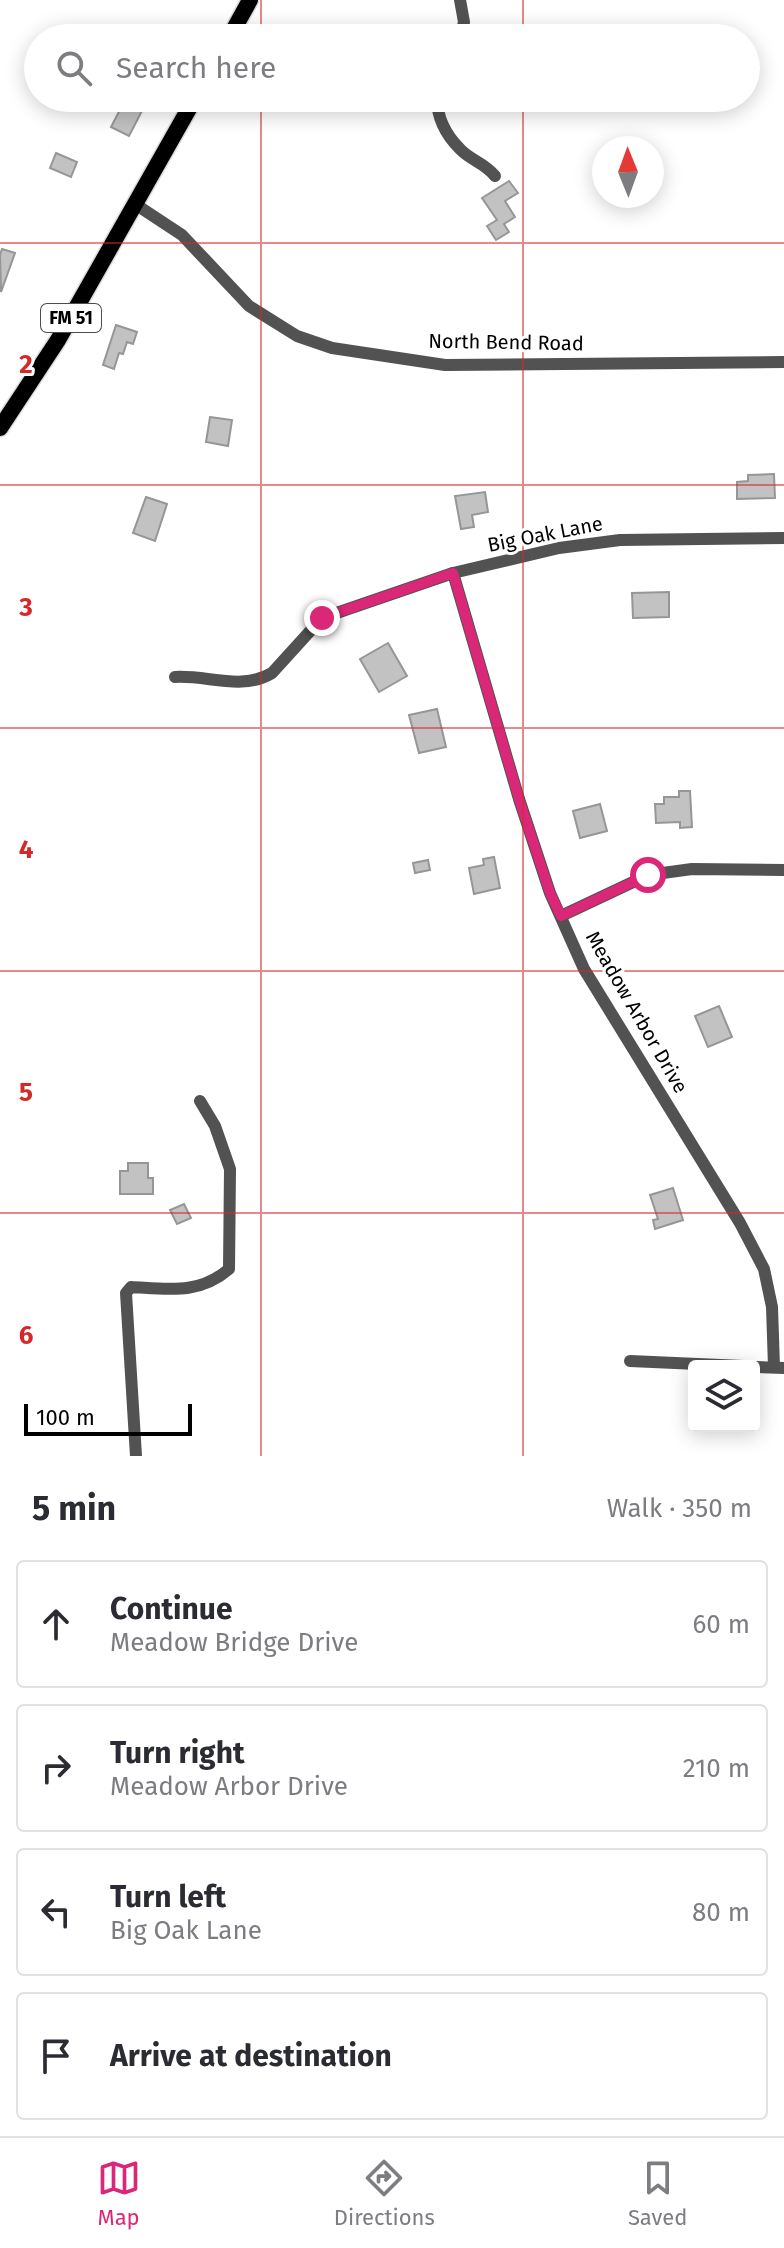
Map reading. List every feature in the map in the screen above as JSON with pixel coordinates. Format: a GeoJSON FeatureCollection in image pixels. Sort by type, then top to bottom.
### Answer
{"type":"FeatureCollection","features":[{"type":"Feature","properties":{"kind":"main road"},"geometry":{"type":"LineString","coordinates":[[237,24],[250,0]]}},
{"type":"Feature","properties":{"kind":"main road","name":"FM 51"},"geometry":{"type":"LineString","coordinates":[[0,428],[58,340],[187,112]]}},
{"type":"Feature","properties":{"kind":"street"},"geometry":{"type":"LineString","coordinates":[[462,0],[464,24]]}},
{"type":"Feature","properties":{"kind":"street"},"geometry":{"type":"LineString","coordinates":[[437,112],[461,150],[487,166],[495,176]]}},
{"type":"Feature","properties":{"kind":"street","name":"North Bend Road"},"geometry":{"type":"LineString","coordinates":[[135,204],[182,235],[249,306],[297,336],[332,348],[445,365],[784,362]]}},
{"type":"Feature","properties":{"kind":"street","name":"Big Oak Lane"},"geometry":{"type":"LineString","coordinates":[[175,677],[194,676],[238,682],[262,679],[272,673],[322,618],[453,573],[559,548],[620,540],[784,538]]}},
{"type":"Feature","properties":{"kind":"street","name":"Meadow Arbor Drive"},"geometry":{"type":"LineString","coordinates":[[453,573],[550,893],[584,969],[740,1223],[764,1269],[779,1368]]}},
{"type":"Feature","properties":{"kind":"street"},"geometry":{"type":"LineString","coordinates":[[561,916],[648,875],[692,869],[784,870]]}},
{"type":"Feature","properties":{"kind":"street"},"geometry":{"type":"LineString","coordinates":[[136,1456],[126,1293],[131,1287],[191,1289],[215,1281],[229,1269],[230,1169],[215,1126],[200,1101]]}},
{"type":"Feature","properties":{"kind":"street"},"geometry":{"type":"LineString","coordinates":[[630,1361],[688,1364]]}},
{"type":"Feature","properties":{"kind":"building"},"geometry":{"type":"Polygon","coordinates":[[[119,112],[141,112],[129,136],[111,127],[119,112]]]}},
{"type":"Feature","properties":{"kind":"building"},"geometry":{"type":"Polygon","coordinates":[[[56,153],[77,162],[71,177],[50,168],[56,153]]]}},
{"type":"Feature","properties":{"kind":"building"},"geometry":{"type":"Polygon","coordinates":[[[509,181],[518,193],[505,201],[515,217],[504,224],[509,232],[496,240],[487,226],[497,220],[482,198],[509,181]]]}},
{"type":"Feature","properties":{"kind":"building"},"geometry":{"type":"Polygon","coordinates":[[[2,249],[15,253],[1,292],[0,255],[2,249]]]}},
{"type":"Feature","properties":{"kind":"building"},"geometry":{"type":"Polygon","coordinates":[[[116,325],[137,332],[133,344],[127,342],[123,354],[119,353],[114,369],[103,365],[116,325]]]}},
{"type":"Feature","properties":{"kind":"building"},"geometry":{"type":"Polygon","coordinates":[[[210,417],[232,420],[228,446],[206,442],[210,417]]]}},
{"type":"Feature","properties":{"kind":"building"},"geometry":{"type":"Polygon","coordinates":[[[774,474],[775,498],[737,499],[737,482],[748,481],[748,475],[774,474]]]}},
{"type":"Feature","properties":{"kind":"building"},"geometry":{"type":"Polygon","coordinates":[[[485,492],[488,512],[472,515],[474,527],[461,529],[455,496],[485,492]]]}},
{"type":"Feature","properties":{"kind":"building"},"geometry":{"type":"Polygon","coordinates":[[[146,497],[167,504],[155,541],[133,533],[146,497]]]}},
{"type":"Feature","properties":{"kind":"building"},"geometry":{"type":"Polygon","coordinates":[[[669,592],[669,617],[633,618],[632,593],[669,592]]]}},
{"type":"Feature","properties":{"kind":"building"},"geometry":{"type":"Polygon","coordinates":[[[388,643],[407,676],[379,692],[360,659],[388,643]]]}},
{"type":"Feature","properties":{"kind":"building"},"geometry":{"type":"Polygon","coordinates":[[[437,709],[446,747],[419,753],[409,715],[437,709]]]}},
{"type":"Feature","properties":{"kind":"building"},"geometry":{"type":"Polygon","coordinates":[[[679,791],[690,791],[692,827],[680,828],[680,822],[656,823],[655,804],[664,804],[664,797],[679,797],[679,791]]]}},
{"type":"Feature","properties":{"kind":"building"},"geometry":{"type":"Polygon","coordinates":[[[600,804],[607,831],[580,838],[573,811],[600,804]]]}},
{"type":"Feature","properties":{"kind":"building"},"geometry":{"type":"Polygon","coordinates":[[[494,857],[500,888],[474,894],[469,868],[484,865],[483,859],[494,857]]]}},
{"type":"Feature","properties":{"kind":"building"},"geometry":{"type":"Polygon","coordinates":[[[428,860],[430,870],[415,873],[413,863],[428,860]]]}},
{"type":"Feature","properties":{"kind":"building"},"geometry":{"type":"Polygon","coordinates":[[[719,1006],[732,1037],[708,1047],[695,1016],[719,1006]]]}},
{"type":"Feature","properties":{"kind":"building"},"geometry":{"type":"Polygon","coordinates":[[[128,1163],[148,1163],[148,1178],[153,1178],[153,1194],[120,1194],[120,1171],[128,1171],[128,1163]]]}},
{"type":"Feature","properties":{"kind":"building"},"geometry":{"type":"Polygon","coordinates":[[[673,1188],[683,1220],[655,1229],[653,1220],[658,1219],[650,1195],[673,1188]]]}},
{"type":"Feature","properties":{"kind":"building"},"geometry":{"type":"Polygon","coordinates":[[[184,1204],[191,1218],[177,1224],[170,1210],[184,1204]]]}},
{"type":"Feature","properties":{"kind":"route"},"geometry":{"type":"LineString","coordinates":[[322,618],[453,573],[519,799],[550,893],[561,916],[648,875]]}}]}
